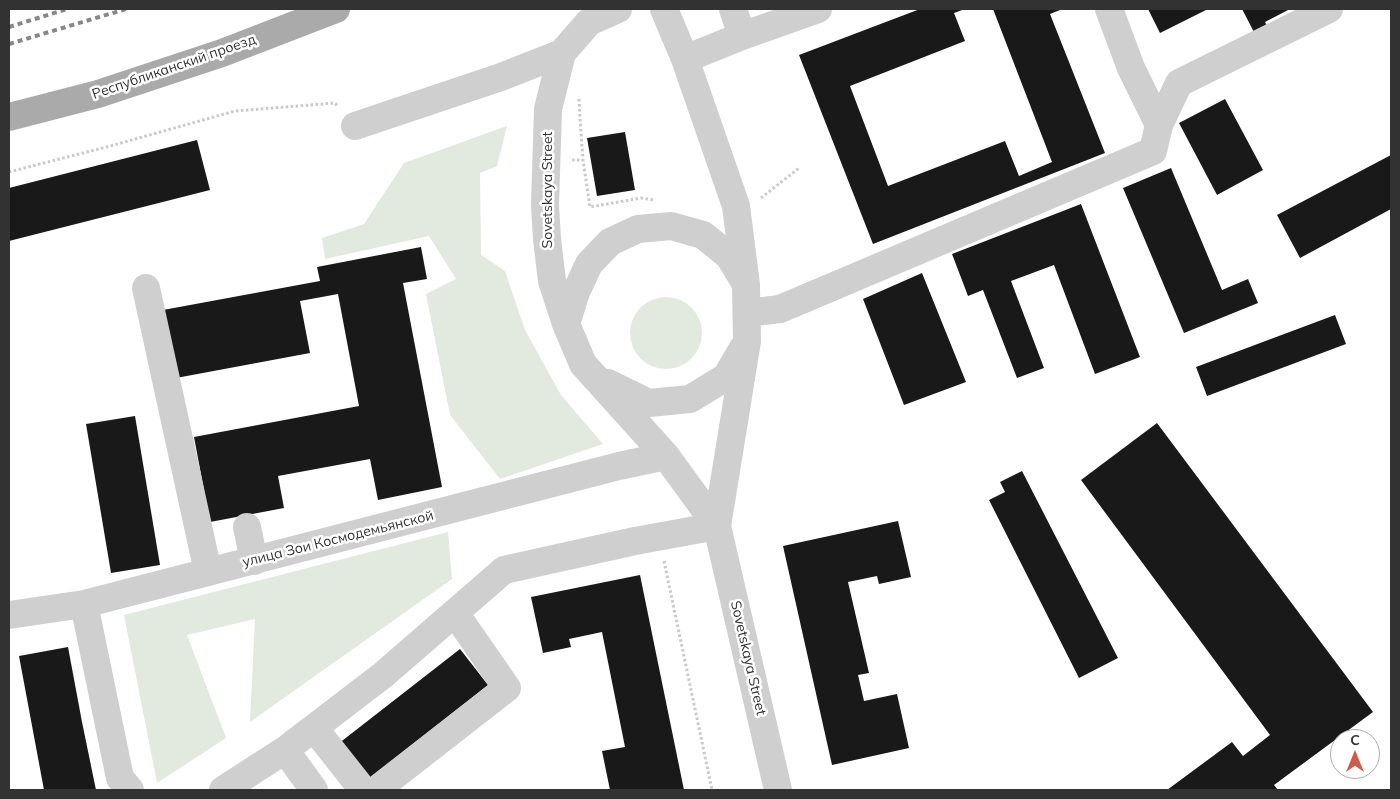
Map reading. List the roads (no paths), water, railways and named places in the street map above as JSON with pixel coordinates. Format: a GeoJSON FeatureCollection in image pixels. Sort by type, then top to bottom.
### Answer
{"type":"FeatureCollection","features":[{"type":"Feature","properties":{"kind":"main road","name":"Республиканский проезд"},"geometry":{"type":"LineString","coordinates":[[9,117],[98,94],[213,56],[336,9]]}},
{"type":"Feature","properties":{"kind":"street","name":"Sovetskaya Street"},"geometry":{"type":"LineString","coordinates":[[618,9],[589,22],[562,53],[548,109],[545,205],[552,281],[566,324],[583,364],[666,456],[717,526]]}},
{"type":"Feature","properties":{"kind":"street","name":"Sovetskaya Street"},"geometry":{"type":"LineString","coordinates":[[664,9],[685,60],[736,206],[746,285],[748,341],[717,526],[778,790]]}},
{"type":"Feature","properties":{"kind":"street"},"geometry":{"type":"LineString","coordinates":[[733,9],[742,36]]}},
{"type":"Feature","properties":{"kind":"street"},"geometry":{"type":"LineString","coordinates":[[685,60],[742,36],[818,9]]}},
{"type":"Feature","properties":{"kind":"street"},"geometry":{"type":"LineString","coordinates":[[1109,9],[1131,68],[1159,125]]}},
{"type":"Feature","properties":{"kind":"street"},"geometry":{"type":"LineString","coordinates":[[747,313],[780,309],[799,302],[1153,151],[1159,125],[1179,83],[1329,9]]}},
{"type":"Feature","properties":{"kind":"street"},"geometry":{"type":"LineString","coordinates":[[355,126],[501,77],[562,53]]}},
{"type":"Feature","properties":{"kind":"street"},"geometry":{"type":"LineString","coordinates":[[566,324],[576,292],[589,264],[610,242],[638,229],[671,226],[703,235],[730,256],[746,285]]}},
{"type":"Feature","properties":{"kind":"street"},"geometry":{"type":"LineString","coordinates":[[146,288],[208,572]]}},
{"type":"Feature","properties":{"kind":"street"},"geometry":{"type":"LineString","coordinates":[[583,364],[614,387],[649,403],[690,399],[726,377],[748,341]]}},
{"type":"Feature","properties":{"kind":"street","name":"улица Зои Космодемьянской"},"geometry":{"type":"LineString","coordinates":[[9,615],[84,604],[619,466],[666,456]]}},
{"type":"Feature","properties":{"kind":"street"},"geometry":{"type":"LineString","coordinates":[[222,790],[285,750],[383,675],[504,570],[658,536],[717,526]]}},
{"type":"Feature","properties":{"kind":"street"},"geometry":{"type":"LineString","coordinates":[[247,528],[254,561]]}},
{"type":"Feature","properties":{"kind":"street"},"geometry":{"type":"LineString","coordinates":[[84,604],[120,778],[130,790]]}},
{"type":"Feature","properties":{"kind":"street"},"geometry":{"type":"LineString","coordinates":[[376,790],[507,688],[455,613]]}},
{"type":"Feature","properties":{"kind":"street"},"geometry":{"type":"LineString","coordinates":[[314,728],[364,790]]}},
{"type":"Feature","properties":{"kind":"street"},"geometry":{"type":"LineString","coordinates":[[285,750],[314,790]]}},
{"type":"Feature","properties":{"kind":"railway"},"geometry":{"type":"LineString","coordinates":[[9,27],[67,9]]}},
{"type":"Feature","properties":{"kind":"railway"},"geometry":{"type":"LineString","coordinates":[[9,44],[126,9]]}}]}
